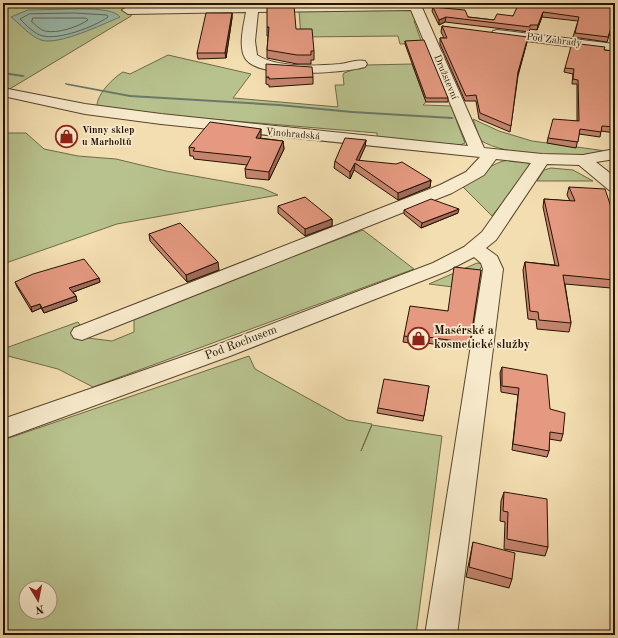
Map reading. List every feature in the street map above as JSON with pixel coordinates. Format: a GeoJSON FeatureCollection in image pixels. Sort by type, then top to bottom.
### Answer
{"type":"FeatureCollection","features":[{"type":"Feature","properties":{"kind":"street"},"geometry":{"type":"LineString","coordinates":[[128,10],[415,5]]}},
{"type":"Feature","properties":{"kind":"street","name":"Družstevní"},"geometry":{"type":"LineString","coordinates":[[415,5],[476,146],[483,153]]}},
{"type":"Feature","properties":{"kind":"street"},"geometry":{"type":"LineString","coordinates":[[252,8],[249,52],[255,60],[265,65],[289,68],[347,67],[360,64]]}},
{"type":"Feature","properties":{"kind":"street","name":"Pod Zahrady"},"geometry":{"type":"LineString","coordinates":[[484,32],[615,48]]}},
{"type":"Feature","properties":{"kind":"street","name":"Vinohradská"},"geometry":{"type":"LineString","coordinates":[[3,92],[85,109],[154,118],[542,159],[583,160],[615,154]]}},
{"type":"Feature","properties":{"kind":"street"},"geometry":{"type":"LineString","coordinates":[[82,333],[446,189],[480,170],[487,162],[483,153]]}},
{"type":"Feature","properties":{"kind":"street","name":"Pod Rochusem"},"geometry":{"type":"LineString","coordinates":[[3,429],[222,351],[440,267],[475,249],[489,236],[542,159]]}},
{"type":"Feature","properties":{"kind":"street"},"geometry":{"type":"LineString","coordinates":[[583,160],[615,186]]}},
{"type":"Feature","properties":{"kind":"street"},"geometry":{"type":"LineString","coordinates":[[441,635],[493,269],[490,260],[475,249]]}},
{"type":"Feature","properties":{"kind":"green space"},"geometry":{"type":"Polygon","coordinates":[[[3,3],[130,3],[127,5],[132,9],[131,16],[8,90],[3,88],[3,3]]]}},
{"type":"Feature","properties":{"kind":"green space"},"geometry":{"type":"Polygon","coordinates":[[[138,3],[225,3],[224,5],[144,6],[138,3]]]}},
{"type":"Feature","properties":{"kind":"green space"},"geometry":{"type":"Polygon","coordinates":[[[299,11],[414,11],[418,20],[414,21],[422,43],[427,43],[400,44],[398,36],[301,37],[299,11]]]}},
{"type":"Feature","properties":{"kind":"green space"},"geometry":{"type":"Polygon","coordinates":[[[168,55],[251,74],[233,98],[338,107],[335,85],[344,85],[344,73],[366,65],[412,64],[426,102],[423,105],[451,106],[465,143],[460,145],[377,138],[377,133],[162,115],[97,106],[100,96],[110,82],[123,72],[130,74],[168,55]]]}},
{"type":"Feature","properties":{"kind":"green space"},"geometry":{"type":"Polygon","coordinates":[[[473,119],[499,131],[532,141],[606,151],[593,154],[560,156],[506,150],[492,146],[480,140],[473,119]]]}},
{"type":"Feature","properties":{"kind":"green space"},"geometry":{"type":"Polygon","coordinates":[[[3,133],[26,133],[44,149],[78,156],[116,159],[166,171],[262,188],[278,195],[117,224],[3,264],[3,133]]]}},
{"type":"Feature","properties":{"kind":"green space"},"geometry":{"type":"Polygon","coordinates":[[[509,160],[526,162],[531,166],[492,216],[463,187],[490,167],[502,161],[509,160]]]}},
{"type":"Feature","properties":{"kind":"green space"},"geometry":{"type":"Polygon","coordinates":[[[551,168],[573,170],[593,181],[537,181],[544,170],[551,168]]]}},
{"type":"Feature","properties":{"kind":"green space"},"geometry":{"type":"Polygon","coordinates":[[[363,230],[414,269],[93,387],[58,369],[8,356],[3,349],[78,322],[88,338],[112,341],[134,332],[134,316],[363,230]]]}},
{"type":"Feature","properties":{"kind":"green space"},"geometry":{"type":"Polygon","coordinates":[[[477,263],[483,264],[469,289],[429,284],[477,263]]]}},
{"type":"Feature","properties":{"kind":"green space"},"geometry":{"type":"Polygon","coordinates":[[[249,356],[255,369],[347,420],[372,424],[361,451],[372,425],[442,436],[416,635],[3,635],[3,440],[249,356]]]}},
{"type":"Feature","properties":{"kind":"water"},"geometry":{"type":"Polygon","coordinates":[[[92,9],[112,12],[120,17],[69,37],[49,41],[41,40],[33,36],[11,17],[28,10],[92,9]]]}},
{"type":"Feature","properties":{"kind":"building"},"geometry":{"type":"Polygon","coordinates":[[[519,3],[615,3],[615,16],[608,37],[575,33],[579,17],[543,12],[538,25],[530,25],[530,27],[446,17],[439,20],[433,7],[465,10],[468,17],[494,20],[497,14],[513,16],[519,3]]]}},
{"type":"Feature","properties":{"kind":"building"},"geometry":{"type":"Polygon","coordinates":[[[267,5],[294,5],[296,29],[312,29],[314,51],[311,51],[311,55],[297,55],[267,50],[269,27],[267,27],[267,5]]]}},
{"type":"Feature","properties":{"kind":"building"},"geometry":{"type":"Polygon","coordinates":[[[206,13],[232,13],[225,53],[197,53],[206,13]]]}},
{"type":"Feature","properties":{"kind":"building"},"geometry":{"type":"Polygon","coordinates":[[[442,26],[528,37],[518,72],[511,126],[480,113],[476,95],[466,96],[440,38],[447,38],[442,26]]]}},
{"type":"Feature","properties":{"kind":"building"},"geometry":{"type":"Polygon","coordinates":[[[424,40],[448,98],[426,98],[405,41],[424,40]]]}},
{"type":"Feature","properties":{"kind":"building"},"geometry":{"type":"Polygon","coordinates":[[[572,43],[605,47],[604,50],[615,51],[615,127],[602,126],[601,132],[580,129],[578,142],[548,138],[553,119],[579,121],[578,80],[573,79],[574,69],[565,68],[572,43]]]}},
{"type":"Feature","properties":{"kind":"building"},"geometry":{"type":"Polygon","coordinates":[[[266,64],[312,67],[313,77],[269,79],[269,77],[266,77],[266,64]]]}},
{"type":"Feature","properties":{"kind":"building"},"geometry":{"type":"Polygon","coordinates":[[[210,122],[261,129],[256,138],[283,141],[269,172],[245,169],[251,157],[193,151],[195,148],[189,147],[210,122]]]}},
{"type":"Feature","properties":{"kind":"building"},"geometry":{"type":"Polygon","coordinates":[[[345,138],[366,140],[356,160],[396,164],[402,162],[431,180],[398,193],[355,163],[350,172],[335,161],[345,138]]]}},
{"type":"Feature","properties":{"kind":"building"},"geometry":{"type":"Polygon","coordinates":[[[569,187],[605,189],[615,216],[615,276],[613,275],[614,280],[563,275],[571,323],[539,320],[538,312],[530,311],[525,262],[559,266],[544,199],[575,201],[569,187]]]}},
{"type":"Feature","properties":{"kind":"building"},"geometry":{"type":"Polygon","coordinates":[[[305,197],[332,219],[305,229],[278,206],[305,197]]]}},
{"type":"Feature","properties":{"kind":"building"},"geometry":{"type":"Polygon","coordinates":[[[431,199],[459,209],[422,223],[404,210],[431,199]]]}},
{"type":"Feature","properties":{"kind":"building"},"geometry":{"type":"Polygon","coordinates":[[[180,223],[218,262],[186,275],[149,234],[180,223]]]}},
{"type":"Feature","properties":{"kind":"building"},"geometry":{"type":"Polygon","coordinates":[[[84,259],[99,278],[69,288],[76,296],[42,308],[40,304],[31,307],[15,282],[33,274],[84,259]]]}},
{"type":"Feature","properties":{"kind":"building"},"geometry":{"type":"Polygon","coordinates":[[[454,267],[481,270],[470,343],[427,337],[427,339],[404,336],[410,306],[448,311],[454,267]]]}},
{"type":"Feature","properties":{"kind":"building"},"geometry":{"type":"Polygon","coordinates":[[[502,367],[547,375],[550,409],[565,413],[563,434],[550,432],[549,451],[513,444],[519,388],[502,386],[502,367]]]}},
{"type":"Feature","properties":{"kind":"building"},"geometry":{"type":"Polygon","coordinates":[[[384,379],[429,386],[424,416],[378,408],[384,379]]]}},
{"type":"Feature","properties":{"kind":"building"},"geometry":{"type":"Polygon","coordinates":[[[504,492],[547,499],[548,547],[507,539],[508,512],[503,511],[504,492]]]}},
{"type":"Feature","properties":{"kind":"building"},"geometry":{"type":"Polygon","coordinates":[[[473,542],[515,553],[512,579],[469,567],[473,542]]]}},
{"type":"Feature","properties":{"kind":"waterway"},"geometry":{"type":"LineString","coordinates":[[3,73],[23,76]]}},
{"type":"Feature","properties":{"kind":"waterway"},"geometry":{"type":"LineString","coordinates":[[67,84],[130,96],[452,118]]}},
{"type":"Feature","properties":{"kind":"place","name":"Vinny sklep u Marholtů"},"geometry":{"type":"Point","coordinates":[67,136]}},
{"type":"Feature","properties":{"kind":"place","name":"Masérské a kosmetické služby"},"geometry":{"type":"Point","coordinates":[418,338]}}]}
